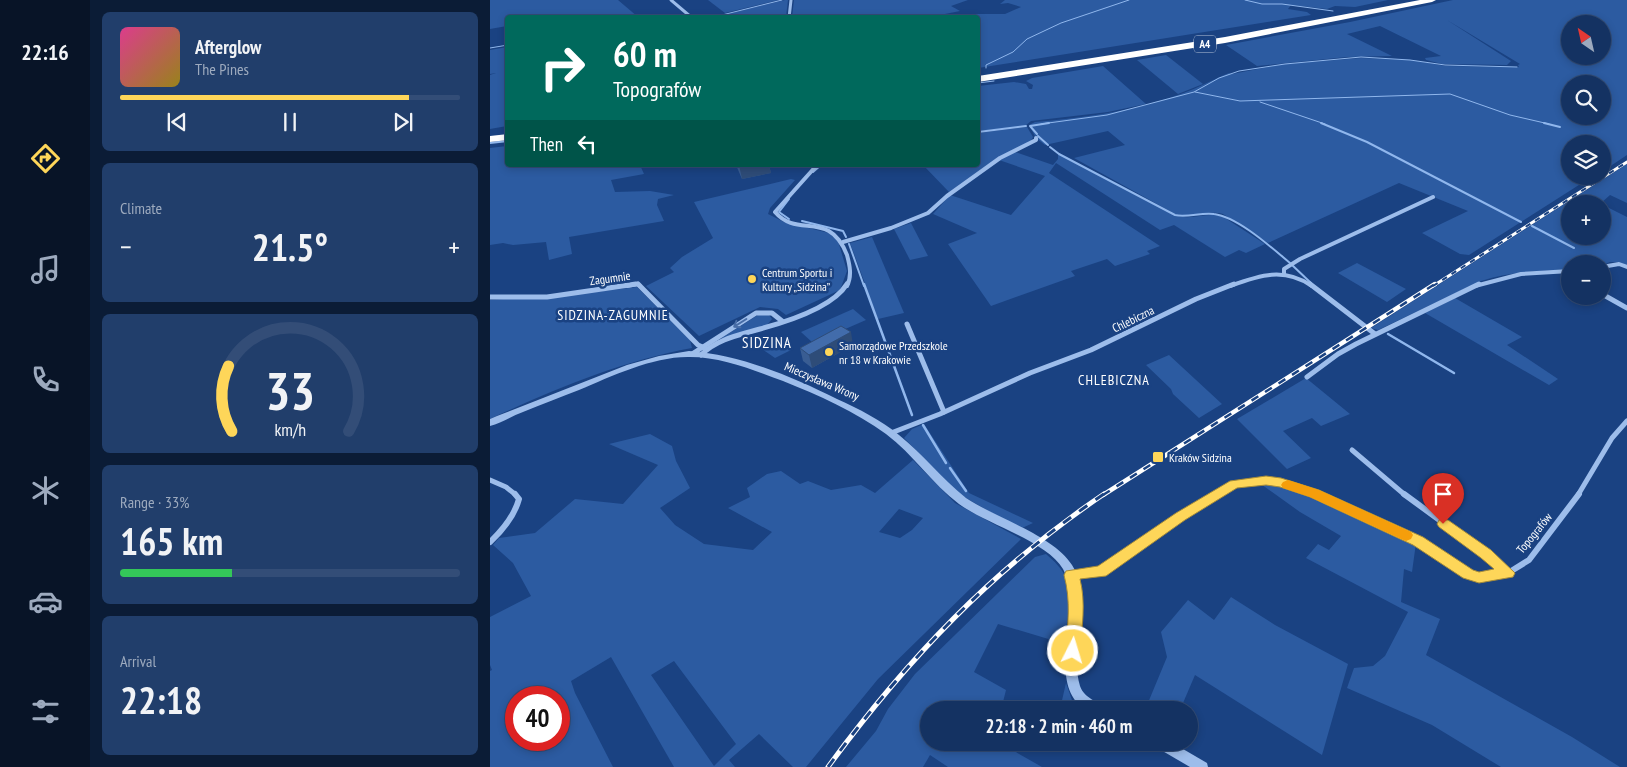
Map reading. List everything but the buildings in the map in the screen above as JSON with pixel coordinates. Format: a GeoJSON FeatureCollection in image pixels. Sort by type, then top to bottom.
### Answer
{"type":"FeatureCollection","features":[{"type":"Feature","properties":{"kind":"highway","name":"A4"},"geometry":{"type":"LineString","coordinates":[[980,77],[1188,43],[1417,0]]}},
{"type":"Feature","properties":{"kind":"highway","name":"A4"},"geometry":{"type":"LineString","coordinates":[[980,77],[1210,43],[1432,0]]}},
{"type":"Feature","properties":{"kind":"highway"},"geometry":{"type":"LineString","coordinates":[[490,135],[505,133]]}},
{"type":"Feature","properties":{"kind":"highway"},"geometry":{"type":"LineString","coordinates":[[490,139],[505,137]]}},
{"type":"Feature","properties":{"kind":"street"},"geometry":{"type":"LineString","coordinates":[[671,0],[688,15]]}},
{"type":"Feature","properties":{"kind":"street"},"geometry":{"type":"LineString","coordinates":[[790,15],[792,10],[791,0]]}},
{"type":"Feature","properties":{"kind":"street"},"geometry":{"type":"LineString","coordinates":[[843,242],[891,228],[928,213],[1000,158],[1036,140],[1036,138]]}},
{"type":"Feature","properties":{"kind":"street"},"geometry":{"type":"LineString","coordinates":[[700,351],[830,301],[846,286],[851,276],[850,268],[843,242],[838,235],[830,230],[788,222],[776,214],[778,207],[815,167]]}},
{"type":"Feature","properties":{"kind":"street"},"geometry":{"type":"LineString","coordinates":[[1375,334],[1361,326],[1304,281],[1284,274],[1284,269],[1300,259],[1433,197]]}},
{"type":"Feature","properties":{"kind":"street"},"geometry":{"type":"LineString","coordinates":[[1611,265],[1619,264],[1627,267]]}},
{"type":"Feature","properties":{"kind":"street"},"geometry":{"type":"LineString","coordinates":[[1307,377],[1338,354],[1474,286],[1492,279],[1532,272],[1561,271]]}},
{"type":"Feature","properties":{"kind":"street","name":"Chlebiczna"},"geometry":{"type":"LineString","coordinates":[[891,433],[944,412],[1019,377],[1100,346],[1165,314],[1243,280],[1284,274]]}},
{"type":"Feature","properties":{"kind":"street","name":"Zagumnie"},"geometry":{"type":"LineString","coordinates":[[490,298],[547,297],[638,284],[700,351]]}},
{"type":"Feature","properties":{"kind":"street"},"geometry":{"type":"LineString","coordinates":[[1611,299],[1627,308]]}},
{"type":"Feature","properties":{"kind":"street"},"geometry":{"type":"LineString","coordinates":[[700,351],[756,313],[772,313],[782,321]]}},
{"type":"Feature","properties":{"kind":"street"},"geometry":{"type":"LineString","coordinates":[[906,324],[944,412]]}},
{"type":"Feature","properties":{"kind":"street","name":"Mieczysława Wrony"},"geometry":{"type":"LineString","coordinates":[[490,423],[627,368],[700,351],[788,381],[857,411],[891,433],[952,493],[967,504],[1032,539],[1056,555],[1067,566],[1071,575]]}},
{"type":"Feature","properties":{"kind":"street","name":"Topografów"},"geometry":{"type":"LineString","coordinates":[[1071,575],[1102,572],[1180,516],[1227,488],[1234,484],[1258,480],[1281,483],[1314,493],[1418,541],[1468,574],[1479,577],[1508,573],[1529,560],[1578,495],[1612,438],[1627,421]]}},
{"type":"Feature","properties":{"kind":"street"},"geometry":{"type":"LineString","coordinates":[[1352,450],[1418,506],[1486,554],[1508,573]]}},
{"type":"Feature","properties":{"kind":"street"},"geometry":{"type":"LineString","coordinates":[[490,480],[507,487],[519,499],[518,507],[501,531],[490,542]]}},
{"type":"Feature","properties":{"kind":"street"},"geometry":{"type":"LineString","coordinates":[[1071,575],[1076,591],[1072,682],[1083,701]]}},
{"type":"Feature","properties":{"kind":"street"},"geometry":{"type":"LineString","coordinates":[[1174,751],[1202,767]]}},
{"type":"Feature","properties":{"kind":"shaded area"},"geometry":{"type":"Polygon","coordinates":[[[490,0],[618,0],[636,15],[505,15],[505,26],[490,29],[490,0]]]}},
{"type":"Feature","properties":{"kind":"shaded area"},"geometry":{"type":"Polygon","coordinates":[[[708,0],[779,0],[725,13],[708,0]]]}},
{"type":"Feature","properties":{"kind":"shaded area"},"geometry":{"type":"Polygon","coordinates":[[[788,0],[786,15],[723,15],[788,0]]]}},
{"type":"Feature","properties":{"kind":"shaded area"},"geometry":{"type":"Polygon","coordinates":[[[794,0],[968,0],[951,6],[960,11],[940,15],[792,15],[794,0]]]}},
{"type":"Feature","properties":{"kind":"shaded area"},"geometry":{"type":"Polygon","coordinates":[[[1005,0],[1388,0],[1355,7],[1335,6],[1327,9],[1291,5],[1288,9],[1307,12],[1311,15],[980,68],[980,15],[946,15],[1005,14],[1021,7],[1008,3],[1000,4],[1005,0]]]}},
{"type":"Feature","properties":{"kind":"shaded area"},"geometry":{"type":"Polygon","coordinates":[[[1453,0],[1627,0],[1627,155],[1611,166],[1611,135],[1561,135],[1561,185],[1579,185],[1469,255],[1460,254],[1422,233],[1468,211],[1399,183],[1268,243],[1223,214],[1175,214],[1074,158],[1125,145],[1108,131],[1045,145],[1036,138],[1029,125],[1035,122],[1087,116],[1138,107],[1179,95],[1229,73],[1284,64],[1361,58],[1412,60],[1445,66],[1519,67],[1518,65],[1520,64],[1447,20],[1511,61],[1507,65],[1442,64],[1426,60],[1425,58],[1441,56],[1380,26],[1347,34],[1392,56],[1347,57],[1257,66],[1226,45],[1350,22],[1453,0]]]}},
{"type":"Feature","properties":{"kind":"shaded area"},"geometry":{"type":"Polygon","coordinates":[[[505,47],[505,126],[490,129],[490,75],[496,73],[490,74],[490,50],[505,47]]]}},
{"type":"Feature","properties":{"kind":"shaded area"},"geometry":{"type":"Polygon","coordinates":[[[1166,55],[1203,84],[1178,94],[1137,60],[1166,55]]]}},
{"type":"Feature","properties":{"kind":"shaded area"},"geometry":{"type":"Polygon","coordinates":[[[1103,66],[1146,104],[1108,112],[1031,121],[1025,126],[980,131],[980,86],[1014,82],[1026,84],[1029,89],[1032,89],[1033,85],[1026,81],[1032,78],[1103,66]]]}},
{"type":"Feature","properties":{"kind":"shaded area"},"geometry":{"type":"Polygon","coordinates":[[[1027,127],[1033,137],[1031,141],[997,158],[949,192],[925,167],[980,167],[980,133],[1027,127]]]}},
{"type":"Feature","properties":{"kind":"shaded area"},"geometry":{"type":"Polygon","coordinates":[[[505,146],[505,167],[641,167],[644,174],[611,180],[615,192],[650,191],[674,195],[658,199],[657,205],[664,221],[569,237],[572,254],[549,260],[546,242],[490,245],[490,148],[505,146]]]}},
{"type":"Feature","properties":{"kind":"shaded area"},"geometry":{"type":"Polygon","coordinates":[[[1015,152],[1053,165],[1058,159],[1058,154],[1174,215],[1180,217],[1222,216],[1265,244],[1246,253],[1239,250],[1225,257],[1174,225],[1160,230],[1056,163],[1049,173],[1160,246],[1147,251],[1150,254],[1115,266],[1107,259],[1071,271],[1075,276],[991,306],[948,244],[977,233],[933,214],[950,195],[1011,215],[1045,176],[999,160],[1015,152]]]}},
{"type":"Feature","properties":{"kind":"shaded area"},"geometry":{"type":"Polygon","coordinates":[[[1627,164],[1627,203],[1611,195],[1579,195],[1594,185],[1611,185],[1611,174],[1627,164]]]}},
{"type":"Feature","properties":{"kind":"shaded area","name":"Centrum Sportu i Kultury „Sidzina”"},"geometry":{"type":"Polygon","coordinates":[[[791,179],[795,180],[770,208],[768,214],[784,222],[829,233],[838,241],[847,271],[840,290],[786,315],[778,309],[760,307],[699,336],[646,286],[674,272],[670,268],[682,257],[713,238],[694,202],[791,179]]]}},
{"type":"Feature","properties":{"kind":"shaded area"},"geometry":{"type":"Polygon","coordinates":[[[1561,206],[1561,245],[1611,245],[1611,209],[1627,217],[1627,265],[1611,262],[1611,255],[1561,255],[1561,270],[1503,275],[1481,281],[1378,330],[1371,328],[1561,206]]]}},
{"type":"Feature","properties":{"kind":"shaded area"},"geometry":{"type":"Polygon","coordinates":[[[911,223],[928,256],[910,260],[894,229],[911,223]]]}},
{"type":"Feature","properties":{"kind":"shaded area"},"geometry":{"type":"Polygon","coordinates":[[[872,237],[904,313],[878,319],[850,243],[872,237]]]}},
{"type":"Feature","properties":{"kind":"shaded area"},"geometry":{"type":"Polygon","coordinates":[[[1357,263],[1406,289],[1387,302],[1338,273],[1357,263]]]}},
{"type":"Feature","properties":{"kind":"shaded area"},"geometry":{"type":"Polygon","coordinates":[[[637,287],[690,340],[692,348],[614,368],[539,397],[490,419],[490,300],[637,287]]]}},
{"type":"Feature","properties":{"kind":"shaded area"},"geometry":{"type":"Polygon","coordinates":[[[1455,298],[1522,337],[1507,345],[1558,379],[1549,385],[1425,313],[1455,298]]]}},
{"type":"Feature","properties":{"kind":"shaded area"},"geometry":{"type":"Polygon","coordinates":[[[853,309],[866,320],[813,343],[801,332],[853,309]]]}},
{"type":"Feature","properties":{"kind":"shaded area"},"geometry":{"type":"Polygon","coordinates":[[[758,315],[769,315],[772,319],[767,325],[720,339],[758,315]]]}},
{"type":"Feature","properties":{"kind":"shaded area"},"geometry":{"type":"Polygon","coordinates":[[[781,340],[793,349],[775,358],[762,349],[781,340]]]}},
{"type":"Feature","properties":{"kind":"shaded area"},"geometry":{"type":"Polygon","coordinates":[[[1169,355],[1222,404],[1199,418],[1173,394],[1171,389],[1146,365],[1169,355]]]}},
{"type":"Feature","properties":{"kind":"shaded area"},"geometry":{"type":"Polygon","coordinates":[[[1306,378],[1350,414],[1321,426],[1312,418],[1283,431],[1311,458],[1287,469],[1237,419],[1306,378]]]}},
{"type":"Feature","properties":{"kind":"shaded area"},"geometry":{"type":"Polygon","coordinates":[[[924,424],[969,493],[1033,523],[1020,529],[959,494],[904,438],[912,429],[924,424]]]}},
{"type":"Feature","properties":{"kind":"shaded area"},"geometry":{"type":"Polygon","coordinates":[[[650,434],[672,446],[676,461],[690,488],[660,508],[675,525],[704,544],[753,550],[772,532],[728,508],[750,497],[747,488],[767,474],[781,471],[800,484],[808,481],[831,490],[861,485],[875,493],[913,460],[955,503],[1021,539],[878,679],[806,767],[793,767],[759,734],[729,760],[735,767],[674,767],[611,657],[571,681],[575,693],[613,767],[490,767],[490,671],[492,670],[490,665],[490,617],[531,596],[513,563],[493,545],[499,538],[535,533],[575,499],[623,504],[658,465],[609,444],[650,434]],[[899,509],[879,532],[900,538],[912,530],[923,518],[899,509]],[[674,661],[651,675],[714,766],[736,744],[674,661]]]}},
{"type":"Feature","properties":{"kind":"shaded area"},"geometry":{"type":"Polygon","coordinates":[[[1258,482],[1293,487],[1416,543],[1412,572],[1404,569],[1401,602],[1440,619],[1426,655],[1572,737],[1620,767],[1501,767],[1432,725],[1347,688],[1354,668],[1373,666],[1385,656],[1408,612],[1306,558],[1318,544],[1329,550],[1341,536],[1300,512],[1258,482]]]}},
{"type":"Feature","properties":{"kind":"shaded area"},"geometry":{"type":"Polygon","coordinates":[[[1046,554],[1063,572],[1066,579],[1069,602],[1065,644],[998,624],[974,672],[1006,690],[1003,701],[920,701],[920,751],[1014,751],[1042,767],[948,767],[930,755],[923,767],[846,767],[876,731],[888,709],[915,674],[1035,557],[1046,554]]]}},
{"type":"Feature","properties":{"kind":"shaded area"},"geometry":{"type":"Polygon","coordinates":[[[1231,597],[1275,625],[1348,664],[1322,755],[1195,675],[1184,701],[1149,701],[1167,657],[1161,632],[1188,600],[1214,620],[1231,597]]]}},
{"type":"Feature","properties":{"kind":"shaded area"},"geometry":{"type":"Polygon","coordinates":[[[1066,683],[1072,701],[1062,701],[1066,683]]]}},
{"type":"Feature","properties":{"kind":"waterway"},"geometry":{"type":"LineString","coordinates":[[722,15],[782,0]]}},
{"type":"Feature","properties":{"kind":"waterway"},"geometry":{"type":"LineString","coordinates":[[986,68],[986,65],[1013,52],[1027,39],[1061,23],[1129,0]]}},
{"type":"Feature","properties":{"kind":"waterway"},"geometry":{"type":"LineString","coordinates":[[1245,0],[1262,4],[1282,4],[1333,11]]}},
{"type":"Feature","properties":{"kind":"waterway"},"geometry":{"type":"LineString","coordinates":[[490,48],[505,46]]}},
{"type":"Feature","properties":{"kind":"waterway"},"geometry":{"type":"LineString","coordinates":[[1041,124],[1107,115],[1194,92],[1219,78],[1239,71],[1285,64],[1361,57],[1410,60],[1445,65],[1517,67]]}},
{"type":"Feature","properties":{"kind":"waterway"},"geometry":{"type":"LineString","coordinates":[[980,83],[994,81]]}},
{"type":"Feature","properties":{"kind":"waterway"},"geometry":{"type":"LineString","coordinates":[[1195,92],[1240,101],[1450,94],[1510,115],[1549,124]]}},
{"type":"Feature","properties":{"kind":"waterway"},"geometry":{"type":"LineString","coordinates":[[1260,102],[1325,124]]}},
{"type":"Feature","properties":{"kind":"waterway"},"geometry":{"type":"LineString","coordinates":[[1037,134],[1030,126],[1049,123]]}},
{"type":"Feature","properties":{"kind":"waterway"},"geometry":{"type":"LineString","coordinates":[[1321,123],[1367,142],[1521,222]]}},
{"type":"Feature","properties":{"kind":"waterway"},"geometry":{"type":"LineString","coordinates":[[1544,123],[1560,127]]}},
{"type":"Feature","properties":{"kind":"waterway"},"geometry":{"type":"LineString","coordinates":[[980,132],[1026,126]]}},
{"type":"Feature","properties":{"kind":"waterway"},"geometry":{"type":"LineString","coordinates":[[1038,136],[1048,145]]}},
{"type":"Feature","properties":{"kind":"waterway"},"geometry":{"type":"LineString","coordinates":[[490,143],[505,141]]}},
{"type":"Feature","properties":{"kind":"waterway"},"geometry":{"type":"LineString","coordinates":[[1050,147],[1059,154],[1175,215],[1214,214],[1223,216],[1254,234],[1290,263]]}},
{"type":"Feature","properties":{"kind":"waterway"},"geometry":{"type":"LineString","coordinates":[[813,172],[819,167]]}},
{"type":"Feature","properties":{"kind":"waterway"},"geometry":{"type":"LineString","coordinates":[[789,199],[779,212],[789,219]]}},
{"type":"Feature","properties":{"kind":"waterway"},"geometry":{"type":"LineString","coordinates":[[802,221],[843,231],[846,237]]}},
{"type":"Feature","properties":{"kind":"waterway"},"geometry":{"type":"LineString","coordinates":[[1532,226],[1574,248]]}},
{"type":"Feature","properties":{"kind":"waterway"},"geometry":{"type":"LineString","coordinates":[[849,244],[864,286]]}},
{"type":"Feature","properties":{"kind":"waterway"},"geometry":{"type":"LineString","coordinates":[[1292,265],[1311,283]]}},
{"type":"Feature","properties":{"kind":"waterway"},"geometry":{"type":"LineString","coordinates":[[864,284],[912,415]]}},
{"type":"Feature","properties":{"kind":"waterway"},"geometry":{"type":"LineString","coordinates":[[1388,334],[1454,373]]}},
{"type":"Feature","properties":{"kind":"waterway"},"geometry":{"type":"LineString","coordinates":[[923,425],[946,463]]}},
{"type":"Feature","properties":{"kind":"waterway"},"geometry":{"type":"LineString","coordinates":[[950,468],[966,491]]}},
{"type":"Feature","properties":{"kind":"railway"},"geometry":{"type":"LineString","coordinates":[[1433,286],[1627,162]]}},
{"type":"Feature","properties":{"kind":"railway"},"geometry":{"type":"LineString","coordinates":[[1103,495],[1435,284]]}},
{"type":"Feature","properties":{"kind":"railway"},"geometry":{"type":"LineString","coordinates":[[828,767],[889,689],[954,618],[1025,553],[1104,494]]}},
{"type":"Feature","properties":{"kind":"slow traffic"},"geometry":{"type":"LineString","coordinates":[[1288,485],[1314,493],[1406,535]]}},
{"type":"Feature","properties":{"kind":"place","name":"Centrum Sportu i Kultury „Sidzina”"},"geometry":{"type":"Point","coordinates":[752,279]}},
{"type":"Feature","properties":{"kind":"place","name":"Samorządowe Przedszkole nr 18 w Krakowie"},"geometry":{"type":"Point","coordinates":[829,352]}},
{"type":"Feature","properties":{"kind":"place","name":"Kraków Sidzina"},"geometry":{"type":"Point","coordinates":[1158,457]}},
{"type":"Feature","properties":{"kind":"district","name":"SIDZINA-ZAGUMNIE"},"geometry":{"type":"Point","coordinates":[613,315]}},
{"type":"Feature","properties":{"kind":"district","name":"SIDZINA"},"geometry":{"type":"Point","coordinates":[767,342]}},
{"type":"Feature","properties":{"kind":"district","name":"CHLEBICZNA"},"geometry":{"type":"Point","coordinates":[1114,380]}},
{"type":"Feature","properties":{"kind":"route"},"geometry":{"type":"LineString","coordinates":[[1073,651],[1076,591],[1071,575],[1102,572],[1180,516],[1234,484],[1258,480],[1281,483],[1314,493],[1418,541],[1468,574],[1479,577],[1508,573],[1486,554],[1443,524]]}}]}
